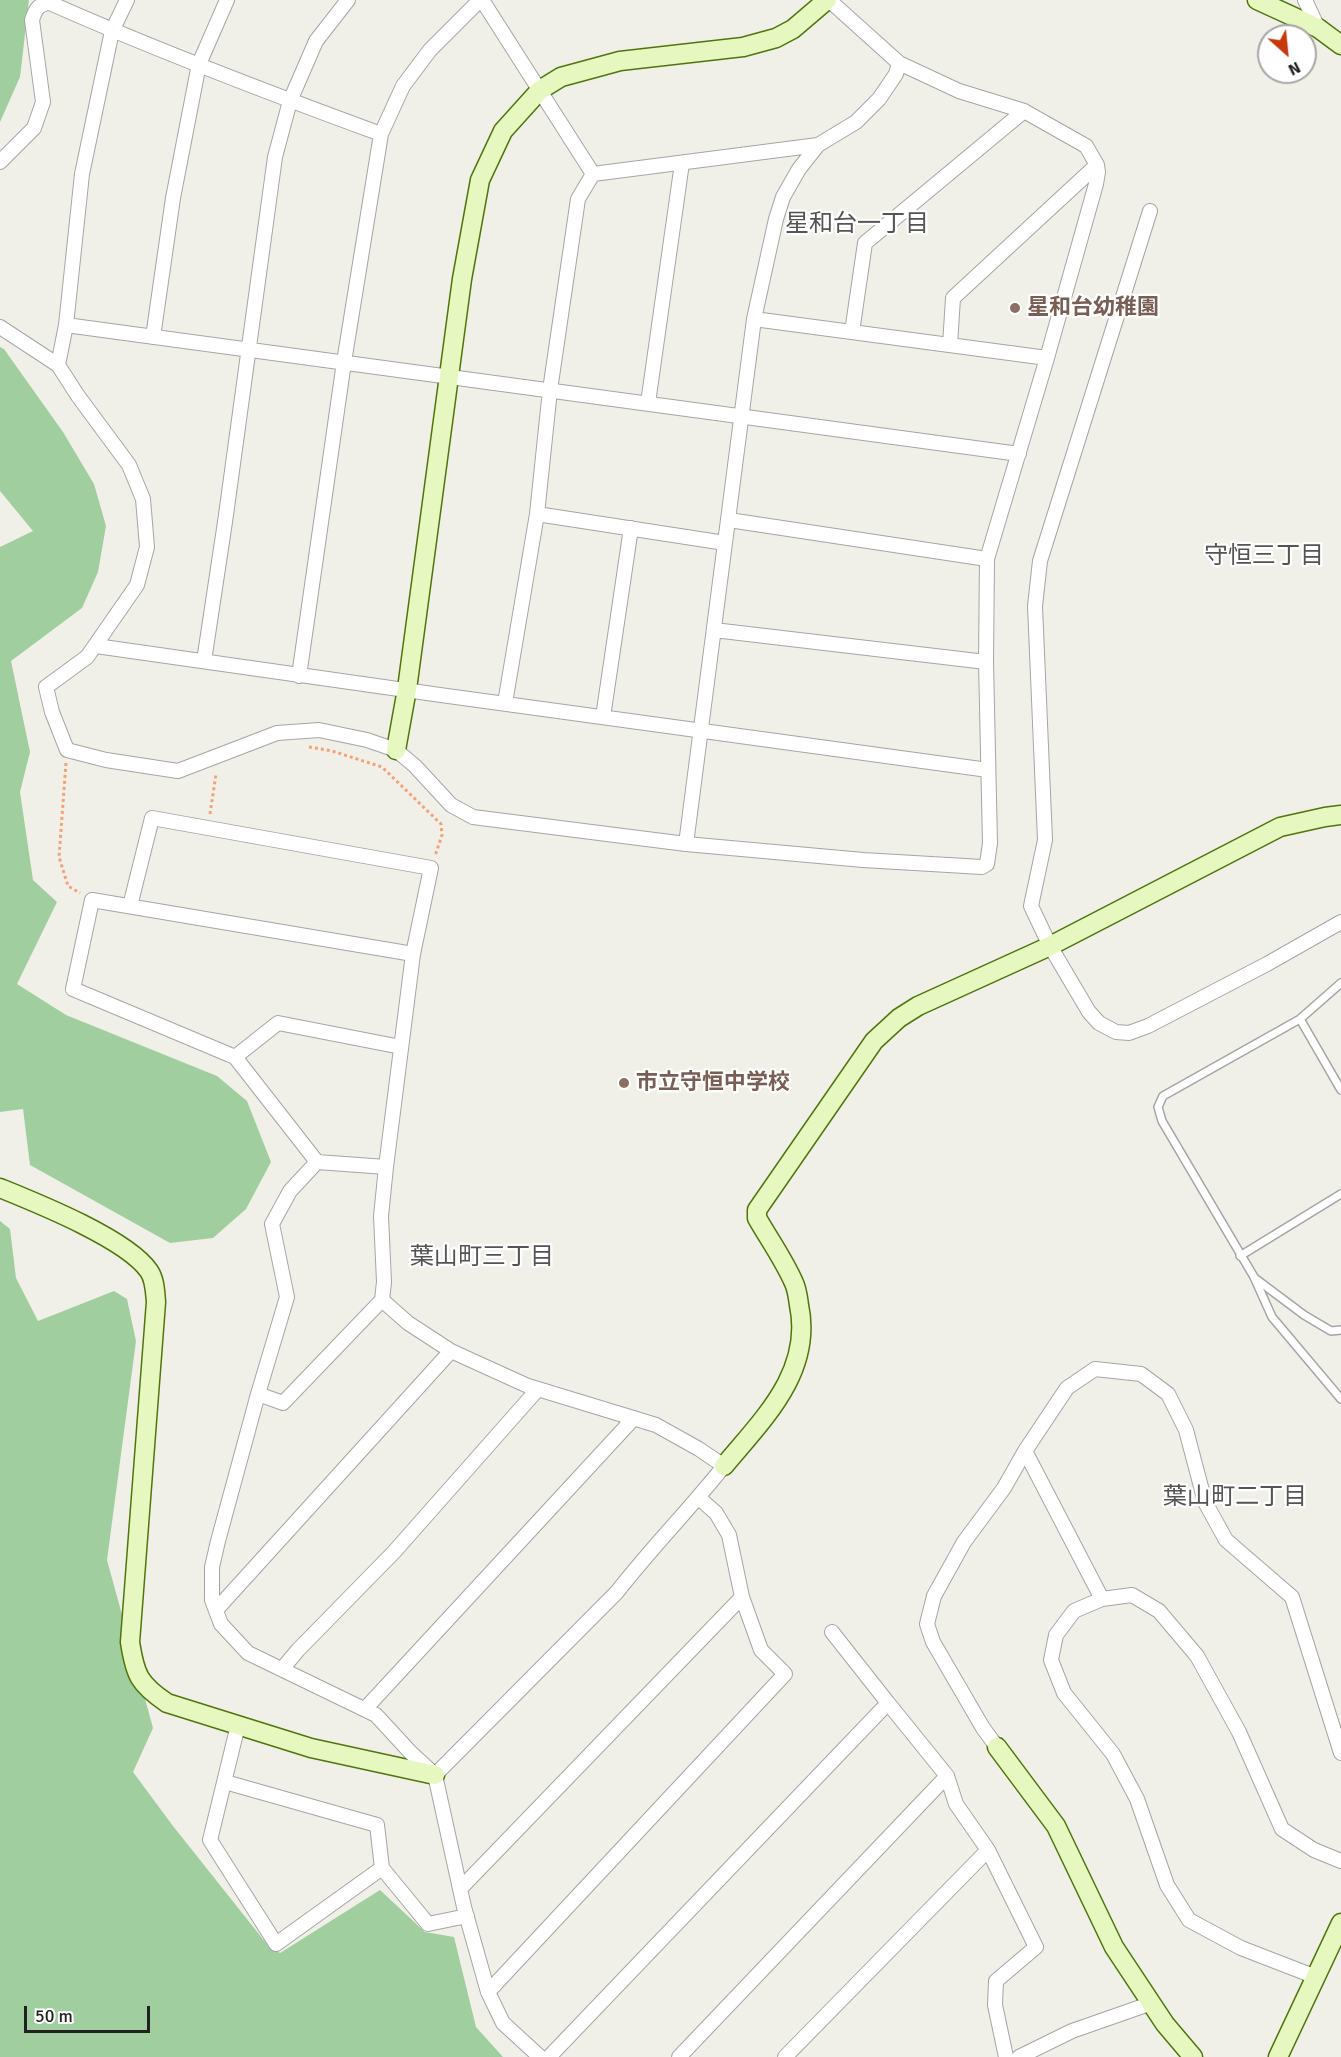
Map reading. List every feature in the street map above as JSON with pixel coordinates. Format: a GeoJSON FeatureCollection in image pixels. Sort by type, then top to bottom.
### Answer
{"type":"FeatureCollection","features":[{"type":"Feature","properties":{"kind":"street"},"geometry":{"type":"LineString","coordinates":[[58,365],[66,325],[82,174],[112,30],[127,0]]}},
{"type":"Feature","properties":{"kind":"street"},"geometry":{"type":"LineString","coordinates":[[153,337],[173,198],[200,64],[227,0]]}},
{"type":"Feature","properties":{"kind":"street"},"geometry":{"type":"LineString","coordinates":[[204,661],[275,157],[291,101],[316,40],[348,0]]}},
{"type":"Feature","properties":{"kind":"street"},"geometry":{"type":"LineString","coordinates":[[299,676],[344,362],[381,134],[403,86],[430,50],[481,0],[593,174]]}},
{"type":"Feature","properties":{"kind":"street"},"geometry":{"type":"LineString","coordinates":[[0,327],[58,365],[129,465],[143,499],[147,547],[137,585],[87,657],[46,687],[52,712],[67,750],[106,760],[178,771],[277,733],[319,730],[367,740],[396,750],[415,766],[451,805],[473,817],[686,844],[863,860],[982,867],[989,860],[987,559],[1096,184],[1097,165],[1086,146],[1024,111],[959,91],[899,63],[828,0],[793,29],[776,38],[743,47],[620,61],[561,77],[540,90],[503,131],[480,180],[462,279],[407,689],[396,750]]}},
{"type":"Feature","properties":{"kind":"street"},"geometry":{"type":"LineString","coordinates":[[1257,0],[1318,28],[1341,45]]}},
{"type":"Feature","properties":{"kind":"street"},"geometry":{"type":"LineString","coordinates":[[1305,0],[1318,28]]}},
{"type":"Feature","properties":{"kind":"street"},"geometry":{"type":"LineString","coordinates":[[0,162],[34,128],[43,102],[32,20],[37,7],[50,3],[291,101],[381,134]]}},
{"type":"Feature","properties":{"kind":"street"},"geometry":{"type":"LineString","coordinates":[[686,844],[754,319],[768,247],[783,197],[799,169],[818,145],[856,122],[879,99],[896,74],[899,63]]}},
{"type":"Feature","properties":{"kind":"street"},"geometry":{"type":"LineString","coordinates":[[852,333],[865,243],[1024,111]]}},
{"type":"Feature","properties":{"kind":"street"},"geometry":{"type":"LineString","coordinates":[[593,174],[818,145]]}},
{"type":"Feature","properties":{"kind":"street"},"geometry":{"type":"LineString","coordinates":[[648,403],[682,163]]}},
{"type":"Feature","properties":{"kind":"street"},"geometry":{"type":"LineString","coordinates":[[950,345],[953,298],[1097,165]]}},
{"type":"Feature","properties":{"kind":"street"},"geometry":{"type":"LineString","coordinates":[[505,703],[537,514],[550,390],[578,199],[593,174]]}},
{"type":"Feature","properties":{"kind":"street"},"geometry":{"type":"LineString","coordinates":[[1150,211],[1040,561],[1035,606],[1045,840],[1031,906],[1050,946],[1089,1012],[1099,1023],[1116,1032],[1129,1033],[1148,1026],[1267,964],[1341,922]]}},
{"type":"Feature","properties":{"kind":"street"},"geometry":{"type":"LineString","coordinates":[[754,319],[1047,358]]}},
{"type":"Feature","properties":{"kind":"street"},"geometry":{"type":"LineString","coordinates":[[66,325],[1019,454]]}},
{"type":"Feature","properties":{"kind":"street"},"geometry":{"type":"LineString","coordinates":[[537,514],[725,543]]}},
{"type":"Feature","properties":{"kind":"street"},"geometry":{"type":"LineString","coordinates":[[729,520],[987,559]]}},
{"type":"Feature","properties":{"kind":"street"},"geometry":{"type":"LineString","coordinates":[[603,717],[631,528]]}},
{"type":"Feature","properties":{"kind":"street"},"geometry":{"type":"LineString","coordinates":[[714,630],[986,662]]}},
{"type":"Feature","properties":{"kind":"street"},"geometry":{"type":"LineString","coordinates":[[96,646],[988,770]]}},
{"type":"Feature","properties":{"kind":"street"},"geometry":{"type":"LineString","coordinates":[[435,1775],[617,1592],[639,1563],[699,1498],[769,1413],[784,1391],[800,1352],[803,1322],[795,1284],[757,1218],[757,1210],[760,1202],[874,1041],[899,1018],[918,1006],[1050,946],[1280,827],[1341,815]]}},
{"type":"Feature","properties":{"kind":"street"},"geometry":{"type":"LineString","coordinates":[[130,906],[152,818],[431,868],[413,954],[386,1167],[381,1216],[384,1282],[382,1300],[284,1403],[258,1394]]}},
{"type":"Feature","properties":{"kind":"street"},"geometry":{"type":"LineString","coordinates":[[386,1167],[317,1162],[235,1057],[73,989],[92,900],[413,954]]}},
{"type":"Feature","properties":{"kind":"street"},"geometry":{"type":"LineString","coordinates":[[235,1057],[278,1023],[401,1047]]}},
{"type":"Feature","properties":{"kind":"street"},"geometry":{"type":"LineString","coordinates":[[317,1162],[290,1191],[272,1224],[287,1297],[258,1394],[212,1567],[212,1600],[221,1624],[248,1653],[376,1714],[411,1753],[435,1775],[460,1889],[489,1992],[503,2023],[540,2057]]}},
{"type":"Feature","properties":{"kind":"street"},"geometry":{"type":"LineString","coordinates":[[0,1188],[116,1242],[150,1271],[154,1283],[156,1302],[130,1642],[134,1668],[147,1690],[167,1703],[311,1748],[435,1775]]}},
{"type":"Feature","properties":{"kind":"street"},"geometry":{"type":"LineString","coordinates":[[382,1300],[408,1323],[451,1351],[528,1386],[669,1431],[724,1466]]}},
{"type":"Feature","properties":{"kind":"street"},"geometry":{"type":"LineString","coordinates":[[216,1610],[451,1351]]}},
{"type":"Feature","properties":{"kind":"street"},"geometry":{"type":"LineString","coordinates":[[1193,2057],[1165,2024],[1114,1947],[1056,1826],[983,1728],[933,1642],[927,1624],[934,1596],[964,1542],[1004,1488],[1066,1388],[1095,1369],[1141,1374],[1168,1394],[1186,1430],[1205,1502],[1226,1539],[1292,1597],[1341,1753]]}},
{"type":"Feature","properties":{"kind":"street"},"geometry":{"type":"LineString","coordinates":[[282,1669],[394,1552],[538,1389]]}},
{"type":"Feature","properties":{"kind":"street"},"geometry":{"type":"LineString","coordinates":[[365,1709],[634,1419]]}},
{"type":"Feature","properties":{"kind":"street"},"geometry":{"type":"LineString","coordinates":[[1025,1451],[1102,1599]]}},
{"type":"Feature","properties":{"kind":"street"},"geometry":{"type":"LineString","coordinates":[[489,1992],[785,1674],[761,1650],[742,1597],[729,1535],[716,1513],[699,1498]]}},
{"type":"Feature","properties":{"kind":"street"},"geometry":{"type":"LineString","coordinates":[[1316,1977],[1241,1948],[1189,1920],[1167,1885],[1137,1799],[1113,1754],[1064,1693],[1051,1660],[1056,1635],[1074,1611],[1102,1599],[1132,1595],[1159,1611],[1197,1656],[1239,1732],[1281,1829],[1314,1850],[1341,1861]]}},
{"type":"Feature","properties":{"kind":"street"},"geometry":{"type":"LineString","coordinates":[[460,1889],[742,1597]]}},
{"type":"Feature","properties":{"kind":"street"},"geometry":{"type":"LineString","coordinates":[[832,1632],[947,1776],[956,1804],[988,1850],[1036,1947],[996,1981],[996,2005],[1006,2057]]}},
{"type":"Feature","properties":{"kind":"street"},"geometry":{"type":"LineString","coordinates":[[549,2057],[888,1703]]}},
{"type":"Feature","properties":{"kind":"street"},"geometry":{"type":"LineString","coordinates":[[238,1725],[210,1840],[276,1944],[382,1868]]}},
{"type":"Feature","properties":{"kind":"street"},"geometry":{"type":"LineString","coordinates":[[679,2057],[947,1776]]}},
{"type":"Feature","properties":{"kind":"street"},"geometry":{"type":"LineString","coordinates":[[225,1782],[377,1825],[382,1868],[428,1924],[467,1916]]}},
{"type":"Feature","properties":{"kind":"street"},"geometry":{"type":"LineString","coordinates":[[785,2057],[988,1850]]}},
{"type":"Feature","properties":{"kind":"street"},"geometry":{"type":"LineString","coordinates":[[1278,2057],[1341,1923]]}},
{"type":"Feature","properties":{"kind":"street"},"geometry":{"type":"LineString","coordinates":[[1019,2057],[1072,2031],[1152,2003]]}},
{"type":"Feature","properties":{"kind":"lane"},"geometry":{"type":"LineString","coordinates":[[1341,983],[1300,1019],[1163,1096],[1158,1107],[1162,1121],[1254,1277],[1272,1317],[1341,1399]]}},
{"type":"Feature","properties":{"kind":"lane"},"geometry":{"type":"LineString","coordinates":[[1300,1019],[1341,1090]]}},
{"type":"Feature","properties":{"kind":"lane"},"geometry":{"type":"LineString","coordinates":[[1240,1256],[1341,1194]]}},
{"type":"Feature","properties":{"kind":"lane"},"geometry":{"type":"LineString","coordinates":[[1254,1277],[1304,1315],[1331,1331],[1341,1330]]}},
{"type":"Feature","properties":{"kind":"path"},"geometry":{"type":"LineString","coordinates":[[300,745],[332,751],[382,767],[441,824],[442,835],[431,868]]}},
{"type":"Feature","properties":{"kind":"path"},"geometry":{"type":"LineString","coordinates":[[67,750],[59,857],[68,886],[92,900]]}},
{"type":"Feature","properties":{"kind":"path"},"geometry":{"type":"LineString","coordinates":[[208,828],[215,775],[220,770]]}},
{"type":"Feature","properties":{"kind":"green space"},"geometry":{"type":"Polygon","coordinates":[[[0,0],[29,0],[20,77],[0,122],[0,0]]]}},
{"type":"Feature","properties":{"kind":"green space"},"geometry":{"type":"Polygon","coordinates":[[[0,347],[4,349],[63,432],[94,484],[106,526],[98,572],[82,608],[11,661],[30,752],[20,792],[33,880],[57,902],[17,984],[66,1015],[217,1076],[247,1101],[271,1162],[246,1209],[213,1238],[170,1243],[30,1165],[23,1109],[0,1112],[0,547],[33,531],[0,491],[0,347]]]}},
{"type":"Feature","properties":{"kind":"green space"},"geometry":{"type":"Polygon","coordinates":[[[0,1221],[10,1229],[16,1278],[38,1321],[114,1291],[127,1299],[136,1341],[107,1560],[153,1728],[133,1772],[266,1943],[280,1953],[380,1890],[425,1932],[454,1937],[476,2027],[503,2057],[0,2057],[0,1221]]]}},
{"type":"Feature","properties":{"kind":"place","name":"星和台幼稚園"},"geometry":{"type":"Point","coordinates":[1015,308]}},
{"type":"Feature","properties":{"kind":"place","name":"市立守恒中学校"},"geometry":{"type":"Point","coordinates":[624,1083]}},
{"type":"Feature","properties":{"kind":"district","name":"星和台一丁目"},"geometry":{"type":"Point","coordinates":[857,225]}},
{"type":"Feature","properties":{"kind":"district","name":"守恒三丁目"},"geometry":{"type":"Point","coordinates":[1264,557]}},
{"type":"Feature","properties":{"kind":"district","name":"葉山町三丁目"},"geometry":{"type":"Point","coordinates":[482,1258]}},
{"type":"Feature","properties":{"kind":"district","name":"葉山町二丁目"},"geometry":{"type":"Point","coordinates":[1235,1498]}}]}
